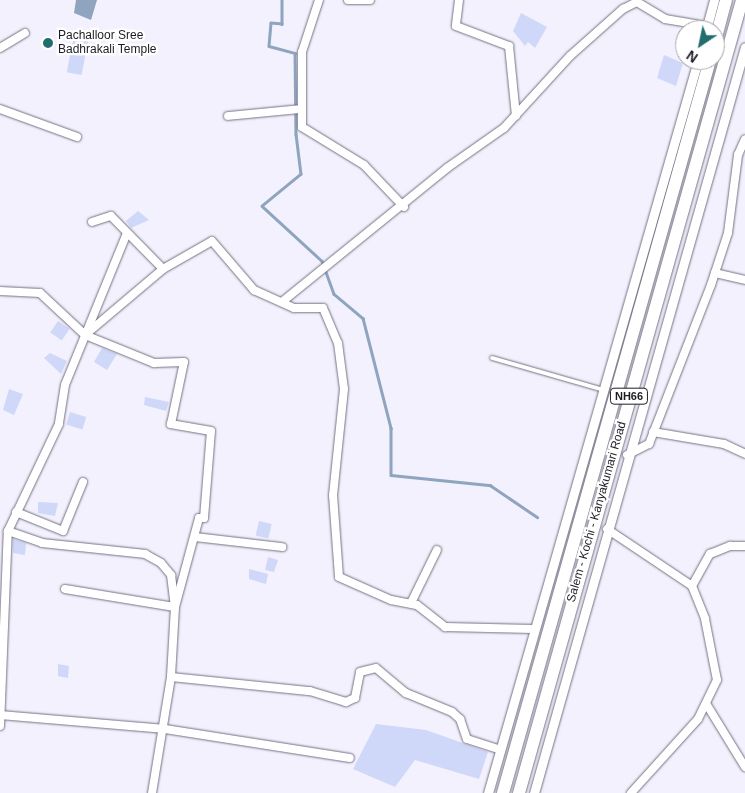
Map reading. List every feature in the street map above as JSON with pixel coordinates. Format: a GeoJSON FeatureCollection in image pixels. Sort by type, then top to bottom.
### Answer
{"type":"FeatureCollection","features":[{"type":"Feature","properties":{"kind":"highway"},"geometry":{"type":"LineString","coordinates":[[721,20],[726,0]]}},
{"type":"Feature","properties":{"kind":"highway","name":"Salem - Kochi - Kanyakumari Road"},"geometry":{"type":"LineString","coordinates":[[519,793],[742,0]]}},
{"type":"Feature","properties":{"kind":"highway","name":"Salem - Kochi - Kanyakumari Road"},"geometry":{"type":"LineString","coordinates":[[503,793],[707,70]]}},
{"type":"Feature","properties":{"kind":"street"},"geometry":{"type":"LineString","coordinates":[[319,0],[302,52],[301,110],[304,129],[364,165],[404,207]]}},
{"type":"Feature","properties":{"kind":"street"},"geometry":{"type":"LineString","coordinates":[[348,0],[370,0]]}},
{"type":"Feature","properties":{"kind":"street"},"geometry":{"type":"LineString","coordinates":[[459,0],[456,26],[508,46],[516,116]]}},
{"type":"Feature","properties":{"kind":"street"},"geometry":{"type":"LineString","coordinates":[[708,20],[714,0]]}},
{"type":"Feature","properties":{"kind":"street"},"geometry":{"type":"LineString","coordinates":[[283,301],[404,207],[516,116],[570,56],[640,1],[665,19],[675,21]]}},
{"type":"Feature","properties":{"kind":"street"},"geometry":{"type":"LineString","coordinates":[[0,48],[25,33]]}},
{"type":"Feature","properties":{"kind":"street"},"geometry":{"type":"LineString","coordinates":[[534,793],[627,455],[745,47]]}},
{"type":"Feature","properties":{"kind":"street"},"geometry":{"type":"LineString","coordinates":[[488,793],[600,389],[695,70]]}},
{"type":"Feature","properties":{"kind":"street"},"geometry":{"type":"LineString","coordinates":[[0,109],[77,137]]}},
{"type":"Feature","properties":{"kind":"street"},"geometry":{"type":"LineString","coordinates":[[228,116],[301,110]]}},
{"type":"Feature","properties":{"kind":"street"},"geometry":{"type":"LineString","coordinates":[[627,455],[644,449],[653,432],[715,273],[732,216],[738,155],[745,139]]}},
{"type":"Feature","properties":{"kind":"street"},"geometry":{"type":"LineString","coordinates":[[92,222],[111,216],[163,269]]}},
{"type":"Feature","properties":{"kind":"street"},"geometry":{"type":"LineString","coordinates":[[0,726],[3,545],[16,512],[59,424],[66,384],[84,335],[127,233]]}},
{"type":"Feature","properties":{"kind":"street"},"geometry":{"type":"LineString","coordinates":[[84,335],[163,269],[212,241],[254,290],[299,308],[323,308],[342,362],[344,408],[333,495],[337,573],[391,600],[410,603],[451,628],[533,629]]}},
{"type":"Feature","properties":{"kind":"street"},"geometry":{"type":"LineString","coordinates":[[715,273],[745,280]]}},
{"type":"Feature","properties":{"kind":"street"},"geometry":{"type":"LineString","coordinates":[[0,291],[40,293],[84,335],[154,363],[184,362],[171,424],[211,430],[204,518],[199,518],[196,537],[176,607],[165,729],[152,793]]}},
{"type":"Feature","properties":{"kind":"street"},"geometry":{"type":"LineString","coordinates":[[653,432],[724,444],[745,454]]}},
{"type":"Feature","properties":{"kind":"street"},"geometry":{"type":"LineString","coordinates":[[16,512],[63,531],[82,482]]}},
{"type":"Feature","properties":{"kind":"street"},"geometry":{"type":"LineString","coordinates":[[607,529],[692,586],[706,619],[717,680],[707,705],[631,793]]}},
{"type":"Feature","properties":{"kind":"street"},"geometry":{"type":"LineString","coordinates":[[8,531],[42,543],[154,558],[170,575],[176,607]]}},
{"type":"Feature","properties":{"kind":"street"},"geometry":{"type":"LineString","coordinates":[[196,537],[282,547]]}},
{"type":"Feature","properties":{"kind":"street"},"geometry":{"type":"LineString","coordinates":[[692,586],[710,554],[730,546],[745,546]]}},
{"type":"Feature","properties":{"kind":"street"},"geometry":{"type":"LineString","coordinates":[[410,603],[437,550]]}},
{"type":"Feature","properties":{"kind":"street"},"geometry":{"type":"LineString","coordinates":[[65,589],[176,607]]}},
{"type":"Feature","properties":{"kind":"street"},"geometry":{"type":"LineString","coordinates":[[171,677],[272,685],[346,702],[355,698],[360,672],[376,668],[406,693],[452,712],[460,719],[467,739],[500,750]]}},
{"type":"Feature","properties":{"kind":"street"},"geometry":{"type":"LineString","coordinates":[[707,705],[745,767]]}},
{"type":"Feature","properties":{"kind":"street"},"geometry":{"type":"LineString","coordinates":[[0,715],[165,729],[350,758]]}},
{"type":"Feature","properties":{"kind":"lane"},"geometry":{"type":"LineString","coordinates":[[492,358],[600,389]]}},
{"type":"Feature","properties":{"kind":"water"},"geometry":{"type":"Polygon","coordinates":[[[76,0],[97,0],[91,20],[74,13],[76,0]]]}},
{"type":"Feature","properties":{"kind":"building"},"geometry":{"type":"Polygon","coordinates":[[[521,13],[547,27],[535,48],[528,42],[525,46],[513,31],[521,13]]]}},
{"type":"Feature","properties":{"kind":"building"},"geometry":{"type":"Polygon","coordinates":[[[75,30],[90,33],[82,75],[67,72],[75,30]]]}},
{"type":"Feature","properties":{"kind":"building"},"geometry":{"type":"Polygon","coordinates":[[[664,55],[675,60],[675,70],[681,70],[676,86],[657,78],[664,55]]]}},
{"type":"Feature","properties":{"kind":"building"},"geometry":{"type":"Polygon","coordinates":[[[138,211],[149,220],[131,228],[126,221],[138,211]]]}},
{"type":"Feature","properties":{"kind":"building"},"geometry":{"type":"Polygon","coordinates":[[[58,321],[70,329],[62,340],[50,333],[58,321]]]}},
{"type":"Feature","properties":{"kind":"building"},"geometry":{"type":"Polygon","coordinates":[[[102,348],[117,354],[107,370],[94,362],[102,348]]]}},
{"type":"Feature","properties":{"kind":"building"},"geometry":{"type":"Polygon","coordinates":[[[50,353],[67,361],[61,374],[44,358],[50,353]]]}},
{"type":"Feature","properties":{"kind":"building"},"geometry":{"type":"Polygon","coordinates":[[[9,389],[23,394],[14,415],[3,410],[9,389]]]}},
{"type":"Feature","properties":{"kind":"building"},"geometry":{"type":"Polygon","coordinates":[[[145,397],[169,402],[166,411],[144,405],[145,397]]]}},
{"type":"Feature","properties":{"kind":"building"},"geometry":{"type":"Polygon","coordinates":[[[70,412],[86,417],[82,429],[66,424],[70,412]]]}},
{"type":"Feature","properties":{"kind":"building"},"geometry":{"type":"Polygon","coordinates":[[[38,502],[58,503],[55,516],[38,513],[38,502]]]}},
{"type":"Feature","properties":{"kind":"building"},"geometry":{"type":"Polygon","coordinates":[[[259,521],[272,524],[268,539],[256,536],[259,521]]]}},
{"type":"Feature","properties":{"kind":"building"},"geometry":{"type":"Polygon","coordinates":[[[13,539],[26,543],[25,555],[13,553],[13,539]]]}},
{"type":"Feature","properties":{"kind":"building"},"geometry":{"type":"Polygon","coordinates":[[[268,557],[278,560],[274,572],[265,570],[268,557]]]}},
{"type":"Feature","properties":{"kind":"building"},"geometry":{"type":"Polygon","coordinates":[[[249,569],[268,574],[266,584],[249,579],[249,569]]]}},
{"type":"Feature","properties":{"kind":"building"},"geometry":{"type":"Polygon","coordinates":[[[58,664],[69,666],[68,678],[58,676],[58,664]]]}},
{"type":"Feature","properties":{"kind":"building"},"geometry":{"type":"Polygon","coordinates":[[[376,724],[426,730],[488,752],[479,779],[415,760],[395,787],[353,769],[376,724]]]}},
{"type":"Feature","properties":{"kind":"waterway"},"geometry":{"type":"LineString","coordinates":[[282,0],[282,24],[271,23],[269,46],[295,53],[296,134],[301,174],[262,206],[322,261],[334,294],[363,318],[391,428],[391,475],[490,485],[537,517]]}},
{"type":"Feature","properties":{"kind":"place","name":"Pachalloor Sree Badhrakali Temple"},"geometry":{"type":"Point","coordinates":[48,43]}}]}
